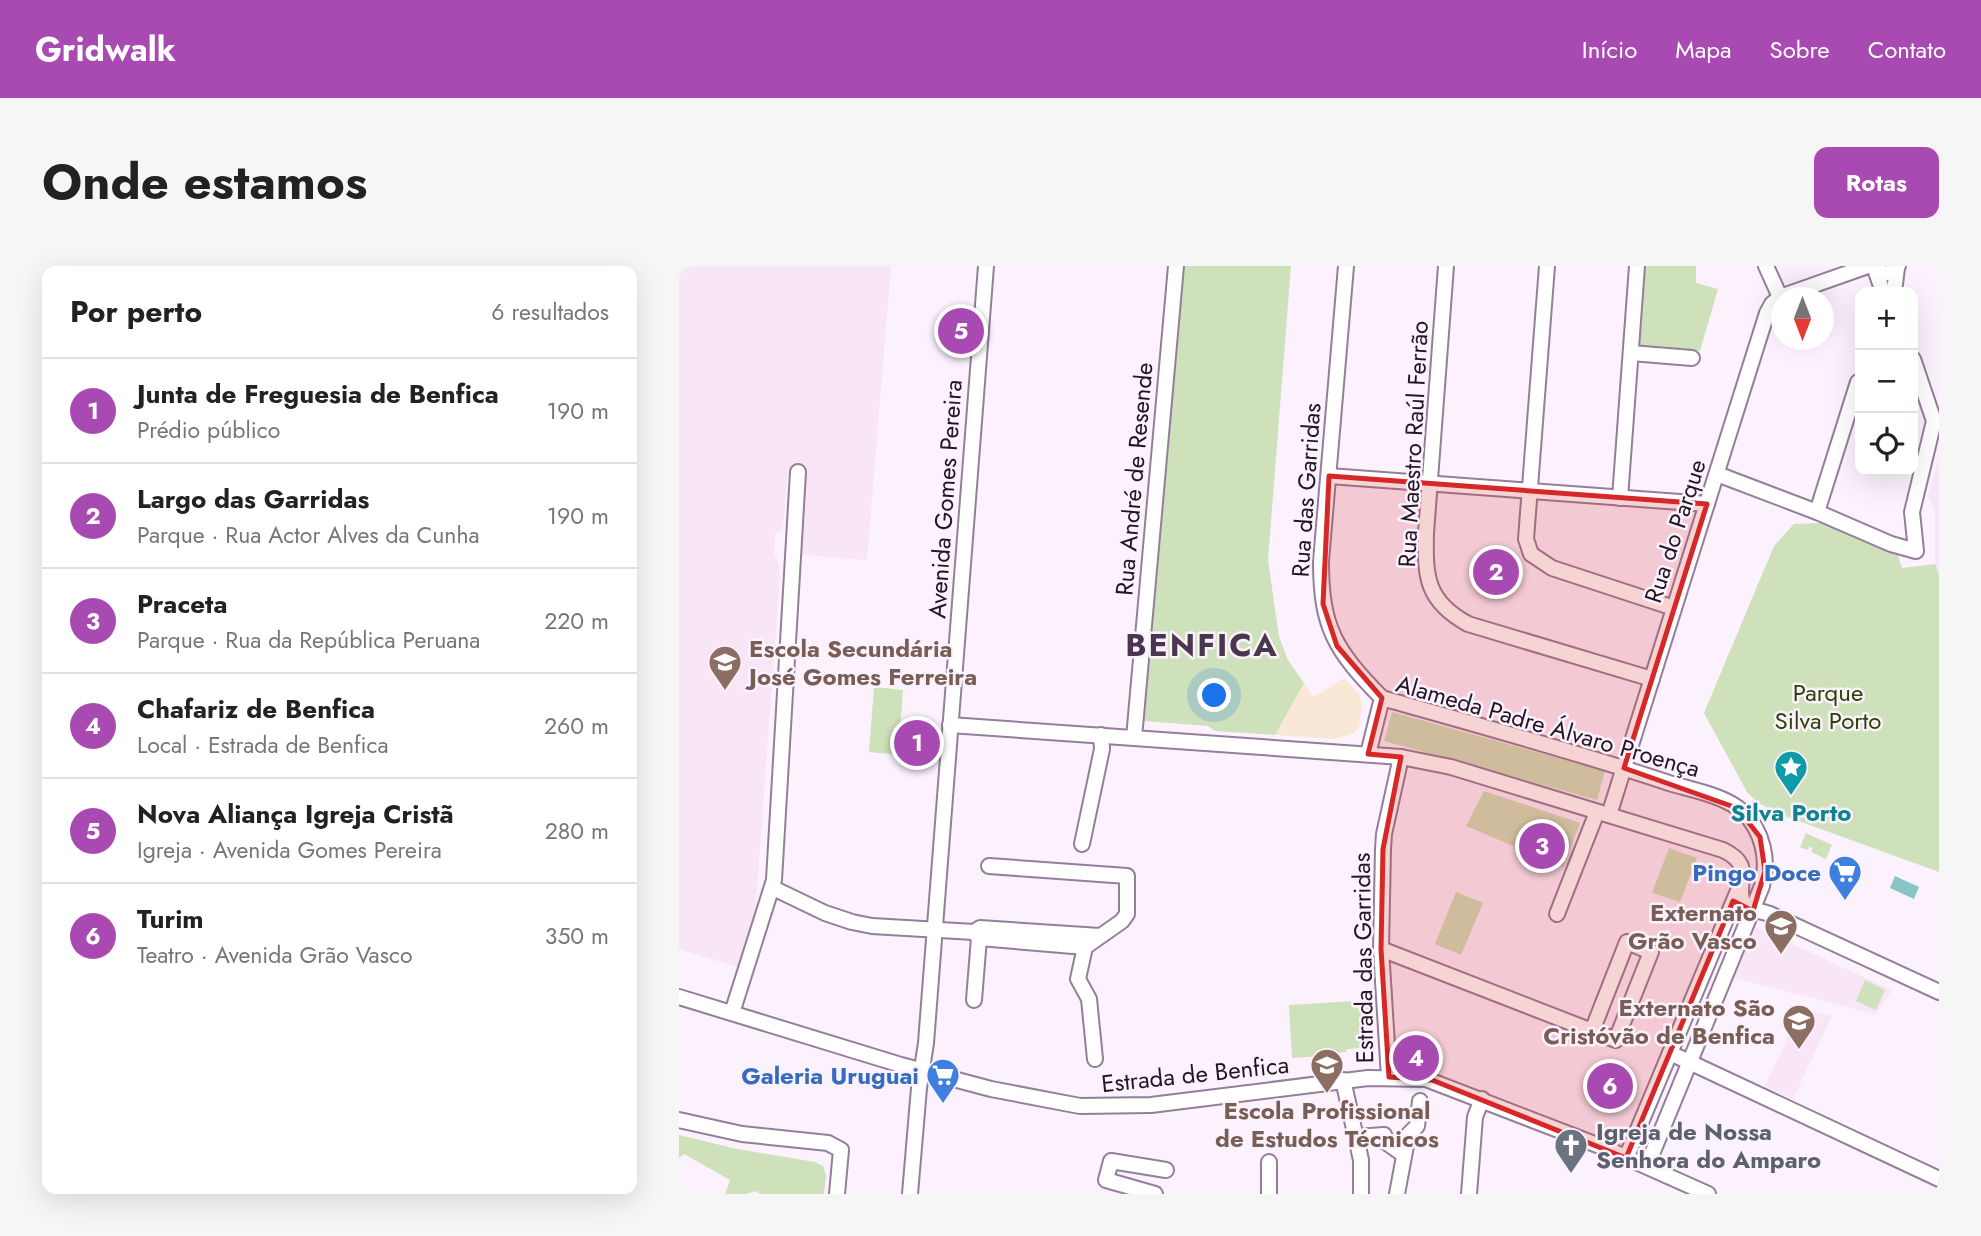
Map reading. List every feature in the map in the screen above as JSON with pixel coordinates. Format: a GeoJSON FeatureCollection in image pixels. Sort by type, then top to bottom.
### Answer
{"type":"FeatureCollection","features":[{"type":"Feature","properties":{"kind":"street","name":"Avenida Gomes Pereira"},"geometry":{"type":"LineString","coordinates":[[910,1194],[935,929],[986,266]]}},
{"type":"Feature","properties":{"kind":"street","name":"Rua André de Resende"},"geometry":{"type":"LineString","coordinates":[[1134,738],[1176,266]]}},
{"type":"Feature","properties":{"kind":"street","name":"Rua das Garridas"},"geometry":{"type":"LineString","coordinates":[[1346,266],[1321,587],[1327,622],[1337,646],[1353,668],[1382,698]]}},
{"type":"Feature","properties":{"kind":"street","name":"Rua Maestro Raúl Ferrão"},"geometry":{"type":"LineString","coordinates":[[1446,266],[1425,567],[1430,589],[1450,614],[1468,624],[1652,679]]}},
{"type":"Feature","properties":{"kind":"street"},"geometry":{"type":"LineString","coordinates":[[1547,266],[1526,538],[1531,554],[1552,568],[1674,608]]}},
{"type":"Feature","properties":{"kind":"street"},"geometry":{"type":"LineString","coordinates":[[1620,498],[1637,266]]}},
{"type":"Feature","properties":{"kind":"street"},"geometry":{"type":"LineString","coordinates":[[1766,266],[1775,287]]}},
{"type":"Feature","properties":{"kind":"street"},"geometry":{"type":"LineString","coordinates":[[1811,287],[1872,267]]}},
{"type":"Feature","properties":{"kind":"street"},"geometry":{"type":"LineString","coordinates":[[1872,267],[1889,274],[1898,267]]}},
{"type":"Feature","properties":{"kind":"street"},"geometry":{"type":"LineString","coordinates":[[1872,267],[1881,287]]}},
{"type":"Feature","properties":{"kind":"street"},"geometry":{"type":"LineString","coordinates":[[1894,287],[1898,267]]}},
{"type":"Feature","properties":{"kind":"street","name":"Rua do Parque"},"geometry":{"type":"LineString","coordinates":[[1557,914],[1624,768],[1771,306]]}},
{"type":"Feature","properties":{"kind":"street"},"geometry":{"type":"LineString","coordinates":[[1631,353],[1692,358]]}},
{"type":"Feature","properties":{"kind":"street"},"geometry":{"type":"LineString","coordinates":[[1717,474],[1891,544],[1916,551],[1912,512],[1934,421],[1918,375]]}},
{"type":"Feature","properties":{"kind":"street"},"geometry":{"type":"LineString","coordinates":[[1817,512],[1855,392]]}},
{"type":"Feature","properties":{"kind":"street"},"geometry":{"type":"LineString","coordinates":[[731,1013],[773,888],[798,472]]}},
{"type":"Feature","properties":{"kind":"street"},"geometry":{"type":"LineString","coordinates":[[1329,476],[1707,505]]}},
{"type":"Feature","properties":{"kind":"street","name":"Alameda Padre Álvaro Proença"},"geometry":{"type":"LineString","coordinates":[[1369,754],[1382,698],[1624,768],[1730,803],[1745,814],[1763,845],[1765,863],[1762,886],[1647,1166]]}},
{"type":"Feature","properties":{"kind":"street"},"geometry":{"type":"LineString","coordinates":[[950,725],[1369,754],[1451,767],[1732,854],[1741,863],[1743,904],[1753,911],[1770,914],[1939,992]]}},
{"type":"Feature","properties":{"kind":"street"},"geometry":{"type":"LineString","coordinates":[[1082,844],[1102,749],[1101,735]]}},
{"type":"Feature","properties":{"kind":"street","name":"Estrada das Garridas"},"geometry":{"type":"LineString","coordinates":[[1389,1077],[1381,949],[1384,834],[1401,757]]}},
{"type":"Feature","properties":{"kind":"street"},"geometry":{"type":"LineString","coordinates":[[989,866],[1127,876],[1127,914],[1122,921],[1085,947],[1078,979],[1089,999],[1095,1059]]}},
{"type":"Feature","properties":{"kind":"street"},"geometry":{"type":"LineString","coordinates":[[1626,1158],[1743,878]]}},
{"type":"Feature","properties":{"kind":"street"},"geometry":{"type":"LineString","coordinates":[[773,888],[824,913],[872,926],[935,929],[1085,947]]}},
{"type":"Feature","properties":{"kind":"street"},"geometry":{"type":"LineString","coordinates":[[974,1000],[977,935],[980,928],[1100,936]]}},
{"type":"Feature","properties":{"kind":"street"},"geometry":{"type":"LineString","coordinates":[[1381,949],[1616,1040],[1651,952],[1627,942],[1593,1031]]}},
{"type":"Feature","properties":{"kind":"street","name":"Estrada de Benfica"},"geometry":{"type":"LineString","coordinates":[[679,997],[882,1060],[1052,1102],[1107,1107],[1151,1105],[1343,1080],[1389,1077],[1426,1079],[1647,1166],[1708,1194]]}},
{"type":"Feature","properties":{"kind":"street"},"geometry":{"type":"LineString","coordinates":[[1670,1053],[1939,1179]]}},
{"type":"Feature","properties":{"kind":"street"},"geometry":{"type":"LineString","coordinates":[[1343,1080],[1361,1160],[1361,1194]]}},
{"type":"Feature","properties":{"kind":"street"},"geometry":{"type":"LineString","coordinates":[[1469,1194],[1475,1117],[1482,1099]]}},
{"type":"Feature","properties":{"kind":"street"},"geometry":{"type":"LineString","coordinates":[[1397,1194],[1408,1135],[1417,1126],[1420,1101]]}},
{"type":"Feature","properties":{"kind":"street"},"geometry":{"type":"LineString","coordinates":[[679,1120],[742,1134],[828,1143],[841,1150],[837,1194]]}},
{"type":"Feature","properties":{"kind":"street"},"geometry":{"type":"LineString","coordinates":[[1356,1137],[1384,1135],[1387,1143],[1404,1155]]}},
{"type":"Feature","properties":{"kind":"street"},"geometry":{"type":"LineString","coordinates":[[1155,1194],[1106,1180],[1111,1161],[1166,1170]]}},
{"type":"Feature","properties":{"kind":"street"},"geometry":{"type":"LineString","coordinates":[[1269,1163],[1269,1194]]}},
{"type":"Feature","properties":{"kind":"highlighted area"},"geometry":{"type":"Polygon","coordinates":[[[1329,476],[1707,504],[1624,768],[1737,808],[1760,837],[1765,871],[1753,911],[1733,901],[1626,1158],[1432,1080],[1389,1077],[1381,949],[1383,849],[1401,757],[1368,754],[1382,698],[1337,646],[1323,604],[1329,476]]]}},
{"type":"Feature","properties":{"kind":"shaded area"},"geometry":{"type":"Polygon","coordinates":[[[679,266],[891,266],[867,560],[795,554],[798,472],[788,471],[783,528],[775,535],[774,554],[780,575],[755,916],[737,967],[679,949],[679,266]]]}},
{"type":"Feature","properties":{"kind":"shaded area"},"geometry":{"type":"Polygon","coordinates":[[[1939,460],[1939,575],[1935,564],[1935,512],[1928,495],[1939,460]]]}},
{"type":"Feature","properties":{"kind":"shaded area"},"geometry":{"type":"Polygon","coordinates":[[[1344,678],[1359,694],[1362,706],[1359,727],[1353,734],[1334,739],[1275,735],[1304,683],[1314,697],[1344,678]]]}},
{"type":"Feature","properties":{"kind":"shaded area","name":"Externato Grão Vasco"},"geometry":{"type":"Polygon","coordinates":[[[1755,927],[1892,990],[1876,1014],[1734,978],[1755,927]]]}},
{"type":"Feature","properties":{"kind":"shaded area","name":"Externato São Cristóvão de Benfica"},"geometry":{"type":"Polygon","coordinates":[[[1801,1009],[1832,1016],[1793,1099],[1765,1086],[1801,1009]]]}},
{"type":"Feature","properties":{"kind":"green space"},"geometry":{"type":"Polygon","coordinates":[[[1182,266],[1291,266],[1268,560],[1279,637],[1288,660],[1304,683],[1275,735],[1215,731],[1208,726],[1145,721],[1141,717],[1182,266]]]}},
{"type":"Feature","properties":{"kind":"green space"},"geometry":{"type":"Polygon","coordinates":[[[1642,266],[1696,266],[1696,283],[1718,289],[1700,351],[1636,346],[1642,266]]]}},
{"type":"Feature","properties":{"kind":"green space","name":"Parque Silva Porto"},"geometry":{"type":"Polygon","coordinates":[[[1824,523],[1897,552],[1902,568],[1935,564],[1939,575],[1939,872],[1785,816],[1758,803],[1747,792],[1704,713],[1774,546],[1794,524],[1824,523]]]}},
{"type":"Feature","properties":{"kind":"green space"},"geometry":{"type":"Polygon","coordinates":[[[874,687],[903,690],[898,755],[869,752],[874,687]]]}},
{"type":"Feature","properties":{"kind":"green space"},"geometry":{"type":"Polygon","coordinates":[[[1392,712],[1605,771],[1597,800],[1384,741],[1392,712]]]}},
{"type":"Feature","properties":{"kind":"green space"},"geometry":{"type":"Polygon","coordinates":[[[1484,791],[1580,823],[1563,867],[1466,826],[1484,791]]]}},
{"type":"Feature","properties":{"kind":"green space"},"geometry":{"type":"Polygon","coordinates":[[[1806,833],[1832,845],[1826,859],[1811,852],[1813,848],[1809,847],[1807,850],[1800,847],[1806,833]]]}},
{"type":"Feature","properties":{"kind":"green space"},"geometry":{"type":"Polygon","coordinates":[[[1669,848],[1697,858],[1680,902],[1652,893],[1669,848]]]}},
{"type":"Feature","properties":{"kind":"green space"},"geometry":{"type":"Polygon","coordinates":[[[1456,892],[1483,903],[1461,955],[1435,944],[1456,892]]]}},
{"type":"Feature","properties":{"kind":"green space"},"geometry":{"type":"Polygon","coordinates":[[[1865,980],[1885,990],[1876,1010],[1856,1001],[1865,980]]]}},
{"type":"Feature","properties":{"kind":"green space"},"geometry":{"type":"Polygon","coordinates":[[[1371,1000],[1372,1020],[1368,1020],[1369,1029],[1373,1029],[1374,1047],[1292,1058],[1289,1005],[1371,1000]]]}},
{"type":"Feature","properties":{"kind":"green space"},"geometry":{"type":"Polygon","coordinates":[[[679,1135],[737,1149],[815,1162],[823,1166],[826,1175],[824,1194],[761,1194],[755,1191],[747,1194],[725,1194],[730,1180],[684,1154],[679,1158],[679,1135]]]}},
{"type":"Feature","properties":{"kind":"water"},"geometry":{"type":"Polygon","coordinates":[[[1895,876],[1919,887],[1914,899],[1890,888],[1895,876]]]}},
{"type":"Feature","properties":{"kind":"place","name":"Nova Aliança Igreja Cristã"},"geometry":{"type":"Point","coordinates":[961,331]}},
{"type":"Feature","properties":{"kind":"place","name":"Largo das Garridas"},"geometry":{"type":"Point","coordinates":[1496,572]}},
{"type":"Feature","properties":{"kind":"place","name":"Escola Secundária José Gomes Ferreira"},"geometry":{"type":"Point","coordinates":[725,692]}},
{"type":"Feature","properties":{"kind":"place","name":"Junta de Freguesia de Benfica"},"geometry":{"type":"Point","coordinates":[917,743]}},
{"type":"Feature","properties":{"kind":"place","name":"Silva Porto"},"geometry":{"type":"Point","coordinates":[1791,797]}},
{"type":"Feature","properties":{"kind":"place","name":"Praceta"},"geometry":{"type":"Point","coordinates":[1542,846]}},
{"type":"Feature","properties":{"kind":"place","name":"Pingo Doce"},"geometry":{"type":"Point","coordinates":[1845,902]}},
{"type":"Feature","properties":{"kind":"place","name":"Externato Grão Vasco"},"geometry":{"type":"Point","coordinates":[1781,956]}},
{"type":"Feature","properties":{"kind":"place","name":"Externato São Cristóvão de Benfica"},"geometry":{"type":"Point","coordinates":[1799,1051]}},
{"type":"Feature","properties":{"kind":"place","name":"Chafariz de Benfica"},"geometry":{"type":"Point","coordinates":[1416,1058]}},
{"type":"Feature","properties":{"kind":"place","name":"Turim"},"geometry":{"type":"Point","coordinates":[1610,1086]}},
{"type":"Feature","properties":{"kind":"place","name":"Escola Profissional de Estudos Técnicos"},"geometry":{"type":"Point","coordinates":[1327,1095]}},
{"type":"Feature","properties":{"kind":"place","name":"Galeria Uruguai"},"geometry":{"type":"Point","coordinates":[943,1105]}},
{"type":"Feature","properties":{"kind":"place","name":"Igreja de Nossa Senhora do Amparo"},"geometry":{"type":"Point","coordinates":[1571,1175]}},
{"type":"Feature","properties":{"kind":"district","name":"BENFICA"},"geometry":{"type":"Point","coordinates":[1202,645]}}]}
